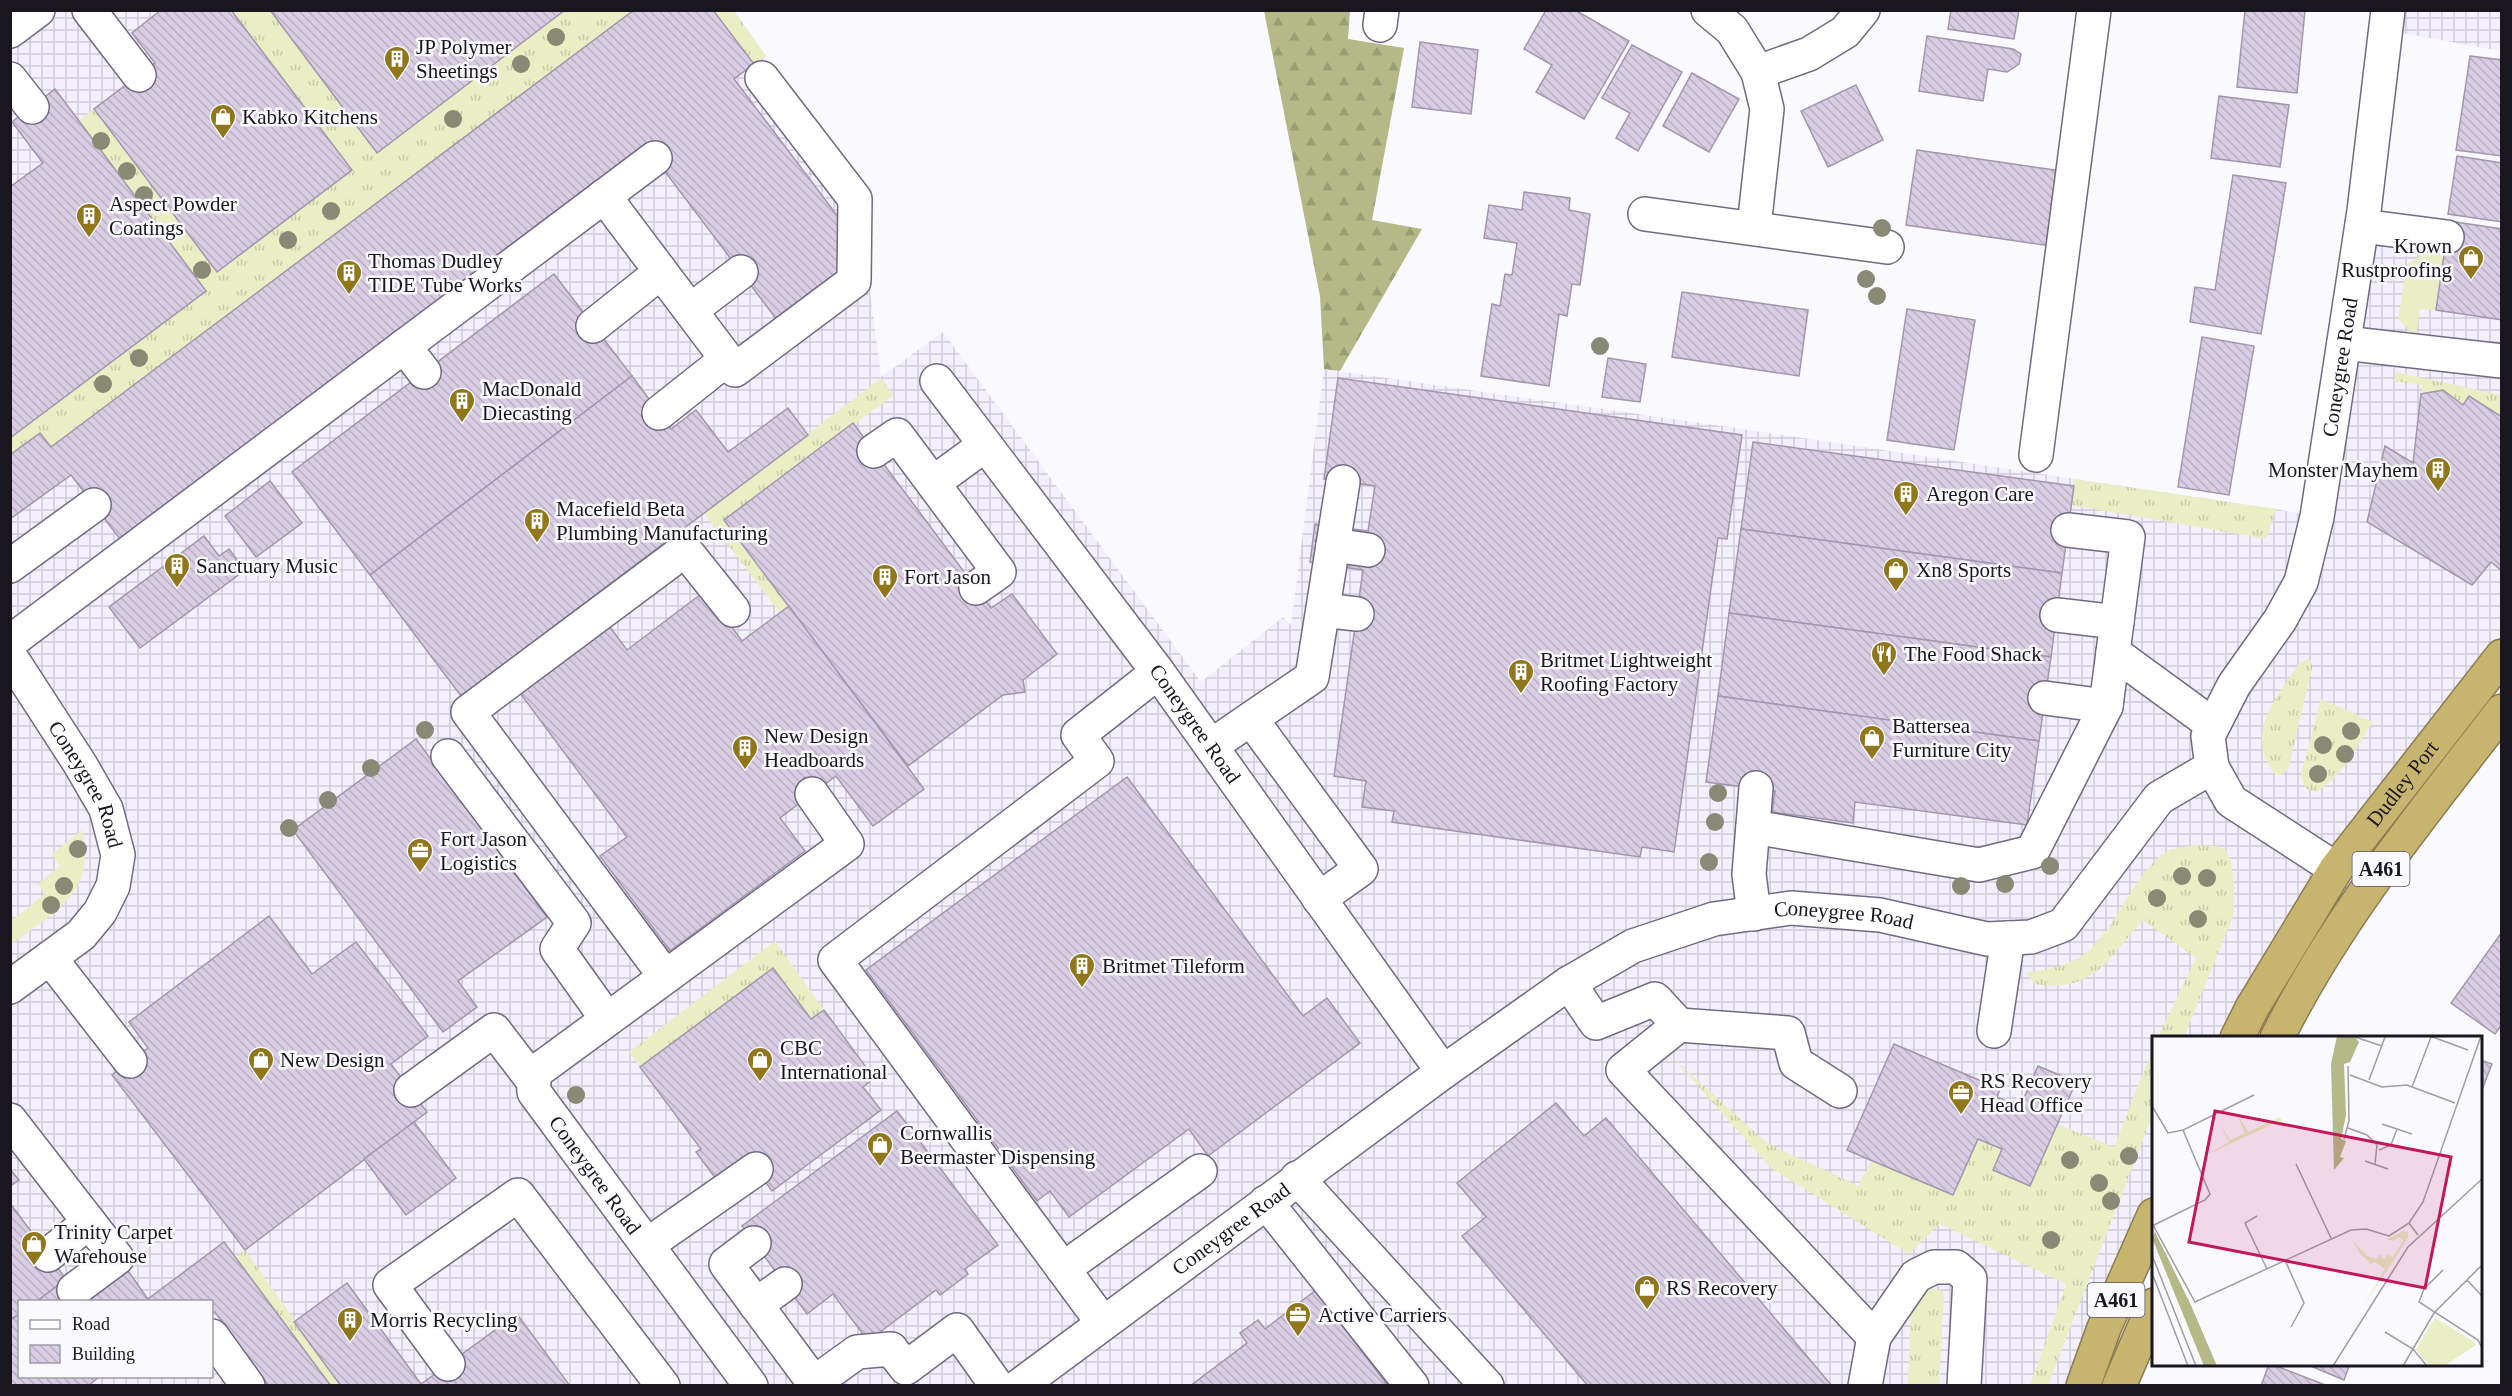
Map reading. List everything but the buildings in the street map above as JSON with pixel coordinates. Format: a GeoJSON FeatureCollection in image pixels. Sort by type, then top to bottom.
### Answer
{"type":"FeatureCollection","features":[{"type":"Feature","properties":{"kind":"highway","name":"Dudley Port"},"geometry":{"type":"LineString","coordinates":[[2238,1036],[2252,1008],[2336,869],[2502,656]]}},
{"type":"Feature","properties":{"kind":"highway","name":"Dudley Port"},"geometry":{"type":"LineString","coordinates":[[2278,1036],[2299,993],[2375,876],[2502,711]]}},
{"type":"Feature","properties":{"kind":"highway"},"geometry":{"type":"LineString","coordinates":[[2356,905],[2336,869],[2366,860],[2417,790],[2447,782]]}},
{"type":"Feature","properties":{"kind":"highway","name":"A461"},"geometry":{"type":"LineString","coordinates":[[2083,1386],[2104,1328],[2152,1220]]}},
{"type":"Feature","properties":{"kind":"highway","name":"A461"},"geometry":{"type":"LineString","coordinates":[[2119,1386],[2152,1310]]}},
{"type":"Feature","properties":{"kind":"street"},"geometry":{"type":"LineString","coordinates":[[10,31],[38,10]]}},
{"type":"Feature","properties":{"kind":"street"},"geometry":{"type":"LineString","coordinates":[[88,10],[139,75]]}},
{"type":"Feature","properties":{"kind":"street"},"geometry":{"type":"LineString","coordinates":[[1708,10],[1732,30],[1758,72],[1767,109],[1754,227]]}},
{"type":"Feature","properties":{"kind":"street"},"geometry":{"type":"LineString","coordinates":[[1758,72],[1809,54],[1845,32],[1863,10]]}},
{"type":"Feature","properties":{"kind":"street"},"geometry":{"type":"LineString","coordinates":[[2036,455],[2094,10]]}},
{"type":"Feature","properties":{"kind":"street","name":"Coneygree Road"},"geometry":{"type":"LineString","coordinates":[[2336,869],[2231,801],[2212,767],[2208,736],[2234,685],[2280,620],[2301,582],[2317,517],[2362,226],[2388,10]]}},
{"type":"Feature","properties":{"kind":"street"},"geometry":{"type":"LineString","coordinates":[[612,183],[661,272],[735,370],[854,281],[855,199],[762,78]]}},
{"type":"Feature","properties":{"kind":"street"},"geometry":{"type":"LineString","coordinates":[[10,79],[32,107]]}},
{"type":"Feature","properties":{"kind":"street"},"geometry":{"type":"LineString","coordinates":[[10,642],[404,346],[612,183],[655,158]]}},
{"type":"Feature","properties":{"kind":"street"},"geometry":{"type":"LineString","coordinates":[[1645,214],[1754,227],[1887,247]]}},
{"type":"Feature","properties":{"kind":"street"},"geometry":{"type":"LineString","coordinates":[[2362,226],[2447,237]]}},
{"type":"Feature","properties":{"kind":"street"},"geometry":{"type":"LineString","coordinates":[[593,326],[661,272]]}},
{"type":"Feature","properties":{"kind":"street"},"geometry":{"type":"LineString","coordinates":[[691,310],[741,272]]}},
{"type":"Feature","properties":{"kind":"street"},"geometry":{"type":"LineString","coordinates":[[2344,343],[2502,361]]}},
{"type":"Feature","properties":{"kind":"street"},"geometry":{"type":"LineString","coordinates":[[404,346],[424,372]]}},
{"type":"Feature","properties":{"kind":"street"},"geometry":{"type":"LineString","coordinates":[[659,413],[728,359]]}},
{"type":"Feature","properties":{"kind":"street","name":"Coneygree Road"},"geometry":{"type":"LineString","coordinates":[[937,381],[1158,672],[1443,1072]]}},
{"type":"Feature","properties":{"kind":"street"},"geometry":{"type":"LineString","coordinates":[[874,451],[897,435],[933,483],[999,572],[976,588]]}},
{"type":"Feature","properties":{"kind":"street"},"geometry":{"type":"LineString","coordinates":[[933,483],[985,445]]}},
{"type":"Feature","properties":{"kind":"street"},"geometry":{"type":"LineString","coordinates":[[1211,746],[1312,677],[1343,482]]}},
{"type":"Feature","properties":{"kind":"street"},"geometry":{"type":"LineString","coordinates":[[10,566],[94,505]]}},
{"type":"Feature","properties":{"kind":"street"},"geometry":{"type":"LineString","coordinates":[[1753,827],[1979,865],[2032,852],[2106,706],[2128,537],[2068,530]]}},
{"type":"Feature","properties":{"kind":"street"},"geometry":{"type":"LineString","coordinates":[[1333,545],[1368,550]]}},
{"type":"Feature","properties":{"kind":"street"},"geometry":{"type":"LineString","coordinates":[[656,983],[468,712],[555,654],[685,550],[733,610]]}},
{"type":"Feature","properties":{"kind":"street"},"geometry":{"type":"LineString","coordinates":[[1323,610],[1357,614]]}},
{"type":"Feature","properties":{"kind":"street"},"geometry":{"type":"LineString","coordinates":[[2057,615],[2115,637],[2213,725]]}},
{"type":"Feature","properties":{"kind":"street","name":"Coneygree Road"},"geometry":{"type":"LineString","coordinates":[[10,656],[80,764],[106,809],[118,855],[113,886],[100,912],[81,935],[10,987]]}},
{"type":"Feature","properties":{"kind":"street"},"geometry":{"type":"LineString","coordinates":[[1103,1323],[1063,1269],[1010,1181],[835,960],[1097,761],[1078,735],[1158,672]]}},
{"type":"Feature","properties":{"kind":"street"},"geometry":{"type":"LineString","coordinates":[[2045,698],[2106,706]]}},
{"type":"Feature","properties":{"kind":"street"},"geometry":{"type":"LineString","coordinates":[[1251,719],[1361,869],[1319,899]]}},
{"type":"Feature","properties":{"kind":"street"},"geometry":{"type":"LineString","coordinates":[[448,756],[574,923],[557,950],[607,1019]]}},
{"type":"Feature","properties":{"kind":"street","name":"Coneygree Road"},"geometry":{"type":"LineString","coordinates":[[1019,1386],[1443,1072],[1569,983],[1633,946],[1714,919],[1791,908],[1880,915],[1987,939],[2031,937],[2063,925],[2158,798],[2212,767]]}},
{"type":"Feature","properties":{"kind":"street"},"geometry":{"type":"LineString","coordinates":[[1754,914],[1749,874],[1756,788]]}},
{"type":"Feature","properties":{"kind":"street"},"geometry":{"type":"LineString","coordinates":[[534,1082],[533,1074],[847,844],[812,794]]}},
{"type":"Feature","properties":{"kind":"street"},"geometry":{"type":"LineString","coordinates":[[1994,1031],[2008,938]]}},
{"type":"Feature","properties":{"kind":"street"},"geometry":{"type":"LineString","coordinates":[[50,958],[130,1061]]}},
{"type":"Feature","properties":{"kind":"street"},"geometry":{"type":"LineString","coordinates":[[1569,983],[1596,1023],[1655,999],[1679,1025]]}},
{"type":"Feature","properties":{"kind":"street"},"geometry":{"type":"LineString","coordinates":[[1840,1091],[1796,1064],[1788,1033],[1679,1025],[1623,1070],[1874,1337]]}},
{"type":"Feature","properties":{"kind":"street","name":"Coneygree Road"},"geometry":{"type":"LineString","coordinates":[[411,1090],[494,1030],[534,1082],[534,1092],[751,1386]]}},
{"type":"Feature","properties":{"kind":"street"},"geometry":{"type":"LineString","coordinates":[[10,1120],[117,1258],[74,1290]]}},
{"type":"Feature","properties":{"kind":"street"},"geometry":{"type":"LineString","coordinates":[[647,1245],[756,1169]]}},
{"type":"Feature","properties":{"kind":"street"},"geometry":{"type":"LineString","coordinates":[[1063,1269],[1200,1171]]}},
{"type":"Feature","properties":{"kind":"street"},"geometry":{"type":"LineString","coordinates":[[1297,1178],[1487,1386]]}},
{"type":"Feature","properties":{"kind":"street"},"geometry":{"type":"LineString","coordinates":[[448,1364],[390,1285],[518,1195],[663,1386]]}},
{"type":"Feature","properties":{"kind":"street"},"geometry":{"type":"LineString","coordinates":[[1266,1202],[1412,1386]]}},
{"type":"Feature","properties":{"kind":"street"},"geometry":{"type":"LineString","coordinates":[[48,1255],[89,1222]]}},
{"type":"Feature","properties":{"kind":"street"},"geometry":{"type":"LineString","coordinates":[[754,1243],[726,1264],[814,1383],[857,1352],[891,1349],[906,1368],[957,1330],[997,1386]]}},
{"type":"Feature","properties":{"kind":"street"},"geometry":{"type":"LineString","coordinates":[[1865,1386],[1874,1337],[1916,1276],[1934,1267],[1956,1267],[1970,1279],[1964,1386]]}},
{"type":"Feature","properties":{"kind":"street"},"geometry":{"type":"LineString","coordinates":[[756,1305],[785,1284]]}},
{"type":"Feature","properties":{"kind":"street"},"geometry":{"type":"LineString","coordinates":[[213,1337],[248,1386]]}},
{"type":"Feature","properties":{"kind":"shaded area"},"geometry":{"type":"Polygon","coordinates":[[[10,11],[734,11],[863,192],[867,268],[881,377],[943,332],[1201,682],[1283,617],[1291,625],[1324,369],[1729,427],[2317,517],[2364,211],[2501,229],[2501,681],[2366,860],[2256,1036],[2152,1036],[2152,1263],[2102,1385],[11,1385],[10,11]]]}},
{"type":"Feature","properties":{"kind":"shaded area"},"geometry":{"type":"Polygon","coordinates":[[[2388,11],[2501,11],[2501,51],[2386,30],[2388,11]]]}},
{"type":"Feature","properties":{"kind":"green space"},"geometry":{"type":"Polygon","coordinates":[[[231,11],[270,11],[377,152],[565,11],[634,11],[51,447],[40,433],[11,455],[11,438],[206,291],[78,121],[94,109],[217,272],[352,170],[231,11]]]}},
{"type":"Feature","properties":{"kind":"green space"},"geometry":{"type":"Polygon","coordinates":[[[713,11],[734,11],[766,56],[754,64],[713,11]]]}},
{"type":"Feature","properties":{"kind":"green space"},"geometry":{"type":"Polygon","coordinates":[[[1264,11],[1350,11],[1348,39],[1404,48],[1372,220],[1422,229],[1340,371],[1324,369],[1320,296],[1264,11]]]}},
{"type":"Feature","properties":{"kind":"green space"},"geometry":{"type":"Polygon","coordinates":[[[2445,252],[2436,310],[2420,309],[2416,337],[2398,319],[2407,264],[2422,255],[2445,252]]]}},
{"type":"Feature","properties":{"kind":"green space"},"geometry":{"type":"Polygon","coordinates":[[[2396,372],[2501,395],[2501,417],[2469,396],[2463,405],[2443,390],[2421,394],[2422,385],[2394,381],[2396,372]]]}},
{"type":"Feature","properties":{"kind":"green space"},"geometry":{"type":"Polygon","coordinates":[[[881,378],[894,395],[725,520],[789,606],[780,613],[704,513],[881,378]]]}},
{"type":"Feature","properties":{"kind":"green space"},"geometry":{"type":"Polygon","coordinates":[[[2074,479],[2276,509],[2266,539],[2071,505],[2074,479]]]}},
{"type":"Feature","properties":{"kind":"green space"},"geometry":{"type":"Polygon","coordinates":[[[2308,659],[2312,662],[2312,668],[2288,770],[2275,775],[2266,760],[2262,745],[2266,717],[2299,664],[2308,659]]]}},
{"type":"Feature","properties":{"kind":"green space"},"geometry":{"type":"Polygon","coordinates":[[[2321,699],[2373,722],[2341,770],[2316,792],[2305,786],[2301,774],[2321,699]]]}},
{"type":"Feature","properties":{"kind":"green space"},"geometry":{"type":"Polygon","coordinates":[[[82,830],[85,852],[78,886],[57,911],[11,945],[11,921],[45,894],[38,884],[60,866],[52,854],[82,830]]]}},
{"type":"Feature","properties":{"kind":"green space"},"geometry":{"type":"Polygon","coordinates":[[[2194,845],[2217,846],[2226,850],[2231,862],[2234,882],[2234,914],[2184,1036],[2158,1036],[2196,958],[2143,920],[2110,959],[2086,978],[2055,986],[2035,984],[2026,973],[2063,965],[2083,955],[2105,932],[2151,864],[2166,852],[2194,845]]]}},
{"type":"Feature","properties":{"kind":"green space"},"geometry":{"type":"Polygon","coordinates":[[[775,941],[824,1010],[811,1019],[773,968],[640,1067],[629,1052],[775,941]]]}},
{"type":"Feature","properties":{"kind":"green space"},"geometry":{"type":"Polygon","coordinates":[[[2152,1051],[2152,1117],[2048,1385],[2030,1385],[2066,1284],[1940,1224],[1909,1254],[1771,1168],[1673,1058],[1767,1143],[1858,1186],[1872,1160],[1953,1195],[1978,1139],[2002,1149],[1994,1170],[2030,1186],[2057,1124],[2114,1147],[2152,1051]]]}},
{"type":"Feature","properties":{"kind":"green space"},"geometry":{"type":"Polygon","coordinates":[[[245,1250],[341,1385],[331,1385],[235,1257],[245,1250]]]}},
{"type":"Feature","properties":{"kind":"green space"},"geometry":{"type":"Polygon","coordinates":[[[1933,1288],[1944,1292],[1939,1385],[1908,1386],[1911,1302],[1922,1292],[1933,1288]]]}},
{"type":"Feature","properties":{"kind":"place","name":"JP Polymer Sheetings"},"geometry":{"type":"Point","coordinates":[397,82]}},
{"type":"Feature","properties":{"kind":"place","name":"Kabko Kitchens"},"geometry":{"type":"Point","coordinates":[223,140]}},
{"type":"Feature","properties":{"kind":"place","name":"Aspect Powder Coatings"},"geometry":{"type":"Point","coordinates":[89,239]}},
{"type":"Feature","properties":{"kind":"place","name":"Krown Rustproofing"},"geometry":{"type":"Point","coordinates":[2471,281]}},
{"type":"Feature","properties":{"kind":"place","name":"Thomas Dudley TIDE Tube Works"},"geometry":{"type":"Point","coordinates":[349,296]}},
{"type":"Feature","properties":{"kind":"place","name":"MacDonald Diecasting"},"geometry":{"type":"Point","coordinates":[462,424]}},
{"type":"Feature","properties":{"kind":"place","name":"Monster Mayhem"},"geometry":{"type":"Point","coordinates":[2438,493]}},
{"type":"Feature","properties":{"kind":"place","name":"Aregon Care"},"geometry":{"type":"Point","coordinates":[1906,517]}},
{"type":"Feature","properties":{"kind":"place","name":"Macefield Beta Plumbing Manufacturing"},"geometry":{"type":"Point","coordinates":[537,544]}},
{"type":"Feature","properties":{"kind":"place","name":"Sanctuary Music"},"geometry":{"type":"Point","coordinates":[177,589]}},
{"type":"Feature","properties":{"kind":"place","name":"Xn8 Sports"},"geometry":{"type":"Point","coordinates":[1896,593]}},
{"type":"Feature","properties":{"kind":"place","name":"Fort Jason"},"geometry":{"type":"Point","coordinates":[885,600]}},
{"type":"Feature","properties":{"kind":"place","name":"The Food Shack"},"geometry":{"type":"Point","coordinates":[1884,677]}},
{"type":"Feature","properties":{"kind":"place","name":"Britmet Lightweight Roofing Factory"},"geometry":{"type":"Point","coordinates":[1521,695]}},
{"type":"Feature","properties":{"kind":"place","name":"Battersea Furniture City"},"geometry":{"type":"Point","coordinates":[1872,761]}},
{"type":"Feature","properties":{"kind":"place","name":"New Design Headboards"},"geometry":{"type":"Point","coordinates":[745,771]}},
{"type":"Feature","properties":{"kind":"place","name":"Fort Jason Logistics"},"geometry":{"type":"Point","coordinates":[420,874]}},
{"type":"Feature","properties":{"kind":"place","name":"Britmet Tileform"},"geometry":{"type":"Point","coordinates":[1082,989]}},
{"type":"Feature","properties":{"kind":"place","name":"New Design"},"geometry":{"type":"Point","coordinates":[261,1083]}},
{"type":"Feature","properties":{"kind":"place","name":"CBC International"},"geometry":{"type":"Point","coordinates":[760,1083]}},
{"type":"Feature","properties":{"kind":"place","name":"RS Recovery Head Office"},"geometry":{"type":"Point","coordinates":[1961,1116]}},
{"type":"Feature","properties":{"kind":"place","name":"Cornwallis Beermaster Dispensing"},"geometry":{"type":"Point","coordinates":[880,1168]}},
{"type":"Feature","properties":{"kind":"place","name":"Trinity Carpet Warehouse"},"geometry":{"type":"Point","coordinates":[34,1267]}},
{"type":"Feature","properties":{"kind":"place","name":"RS Recovery"},"geometry":{"type":"Point","coordinates":[1647,1311]}},
{"type":"Feature","properties":{"kind":"place","name":"Active Carriers"},"geometry":{"type":"Point","coordinates":[1298,1338]}},
{"type":"Feature","properties":{"kind":"place","name":"Morris Recycling"},"geometry":{"type":"Point","coordinates":[350,1343]}}]}
